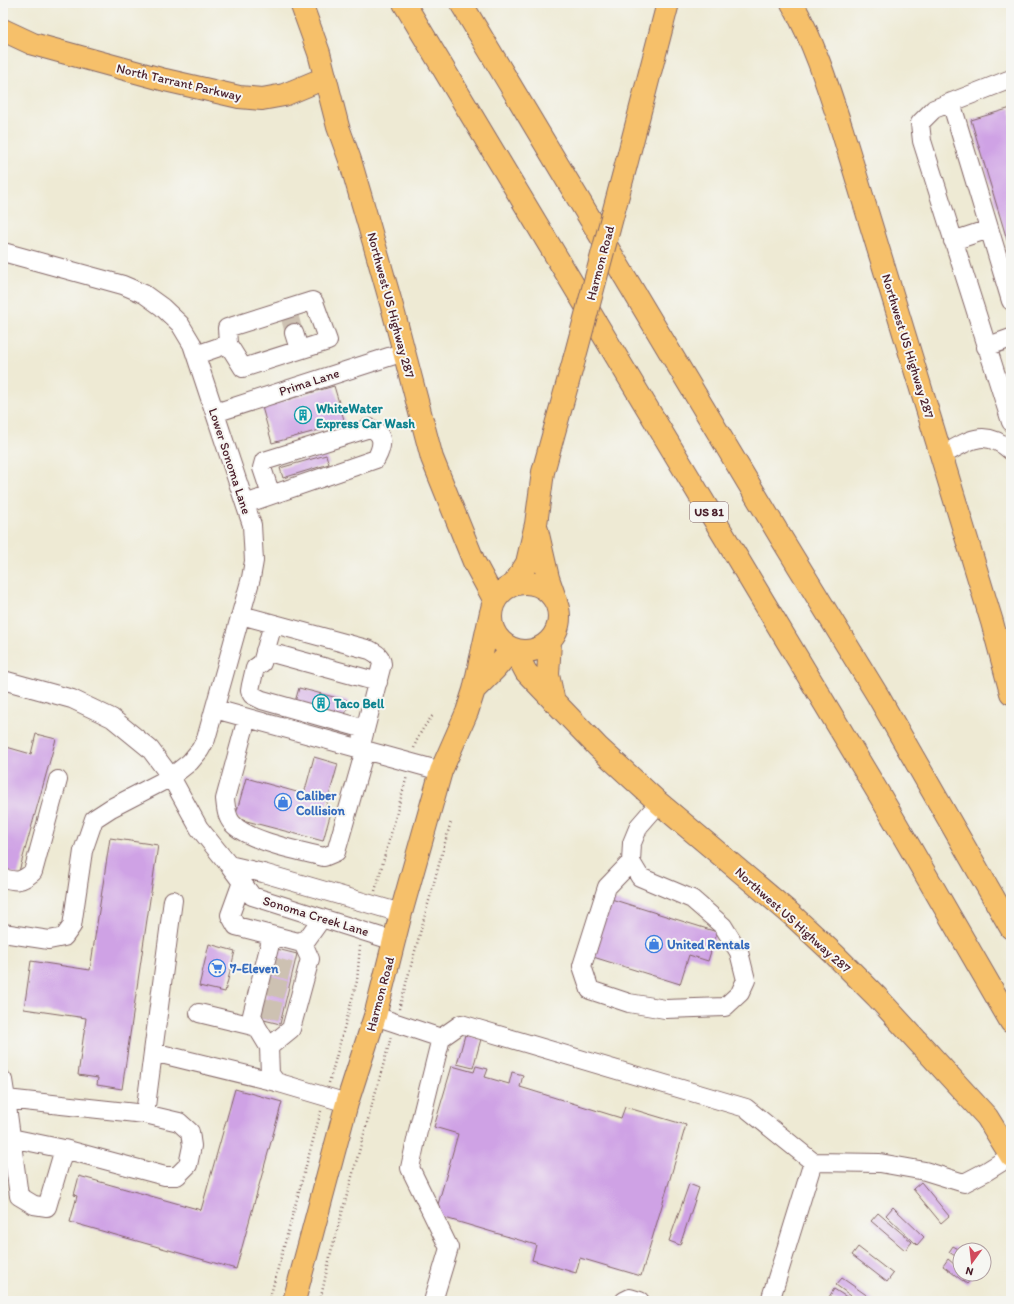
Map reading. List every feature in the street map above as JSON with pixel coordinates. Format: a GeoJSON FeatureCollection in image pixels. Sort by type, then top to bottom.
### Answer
{"type":"FeatureCollection","features":[{"type":"Feature","properties":{"kind":"main road","name":"Northwest US Highway 287"},"geometry":{"type":"LineString","coordinates":[[301,3],[319,54],[338,127],[354,175],[432,458],[493,606]]}},
{"type":"Feature","properties":{"kind":"main road","name":"US 81"},"geometry":{"type":"LineString","coordinates":[[404,3],[879,794],[1011,1022]]}},
{"type":"Feature","properties":{"kind":"main road"},"geometry":{"type":"LineString","coordinates":[[461,3],[780,536],[878,696],[1011,928]]}},
{"type":"Feature","properties":{"kind":"main road","name":"Harmon Road"},"geometry":{"type":"LineString","coordinates":[[514,584],[527,563],[536,524],[544,466],[574,360],[668,3]]}},
{"type":"Feature","properties":{"kind":"main road","name":"Northwest US Highway 287"},"geometry":{"type":"LineString","coordinates":[[792,3],[817,58],[842,130],[992,622],[1011,693]]}},
{"type":"Feature","properties":{"kind":"main road","name":"North Tarrant Parkway"},"geometry":{"type":"LineString","coordinates":[[3,30],[33,44],[165,80],[239,97],[262,99],[284,95],[325,78]]}},
{"type":"Feature","properties":{"kind":"main road","name":"North Tarrant Parkway"},"geometry":{"type":"LineString","coordinates":[[3,46],[33,44]]}},
{"type":"Feature","properties":{"kind":"main road","name":"Harmon Road"},"geometry":{"type":"LineString","coordinates":[[536,524],[548,578],[559,608]]}},
{"type":"Feature","properties":{"kind":"main road"},"geometry":{"type":"LineString","coordinates":[[528,583],[541,586],[555,599],[559,608],[560,619],[557,631],[550,642],[539,649],[527,651],[513,649],[502,643],[495,634],[491,623],[493,606],[503,591],[514,584],[528,583]]}},
{"type":"Feature","properties":{"kind":"main road","name":"Harmon Road"},"geometry":{"type":"LineString","coordinates":[[294,1301],[347,1103],[375,1016],[401,913],[441,771],[467,712],[474,690],[493,606]]}},
{"type":"Feature","properties":{"kind":"main road"},"geometry":{"type":"LineString","coordinates":[[550,642],[548,675],[554,703]]}},
{"type":"Feature","properties":{"kind":"main road","name":"Northwest US Highway 287"},"geometry":{"type":"LineString","coordinates":[[513,649],[526,672],[554,703],[598,747],[659,803],[792,915],[872,992],[987,1117],[1011,1156]]}},
{"type":"Feature","properties":{"kind":"main road","name":"Harmon Road"},"geometry":{"type":"LineString","coordinates":[[474,690],[513,649]]}},
{"type":"Feature","properties":{"kind":"street"},"geometry":{"type":"LineString","coordinates":[[1011,79],[934,109],[920,123],[922,141],[1011,422]]}},
{"type":"Feature","properties":{"kind":"street"},"geometry":{"type":"LineString","coordinates":[[951,102],[1011,301]]}},
{"type":"Feature","properties":{"kind":"street"},"geometry":{"type":"LineString","coordinates":[[953,241],[989,229]]}},
{"type":"Feature","properties":{"kind":"street","name":"Lower Sonoma Lane"},"geometry":{"type":"LineString","coordinates":[[3,252],[123,284],[144,294],[162,306],[180,324],[192,344],[196,355],[252,525],[254,561],[251,578],[215,708],[206,739],[200,750],[190,762],[171,777],[111,808],[94,820],[83,851],[72,926],[64,937],[49,940],[3,933]]}},
{"type":"Feature","properties":{"kind":"street"},"geometry":{"type":"LineString","coordinates":[[292,327],[243,368],[228,344],[227,328],[292,327]]}},
{"type":"Feature","properties":{"kind":"street"},"geometry":{"type":"LineString","coordinates":[[986,347],[1011,338]]}},
{"type":"Feature","properties":{"kind":"street"},"geometry":{"type":"LineString","coordinates":[[196,355],[228,344]]}},
{"type":"Feature","properties":{"kind":"street","name":"Prima Lane"},"geometry":{"type":"LineString","coordinates":[[215,413],[404,352]]}},
{"type":"Feature","properties":{"kind":"street"},"geometry":{"type":"LineString","coordinates":[[245,504],[376,459],[381,450],[381,438],[377,431],[370,428],[264,461],[262,468],[271,495]]}},
{"type":"Feature","properties":{"kind":"street"},"geometry":{"type":"LineString","coordinates":[[941,456],[967,442],[982,437],[1001,443],[1011,451]]}},
{"type":"Feature","properties":{"kind":"street"},"geometry":{"type":"LineString","coordinates":[[241,615],[370,650],[378,654],[381,658],[382,664],[378,682],[365,729],[362,750],[336,852],[324,857],[252,837],[239,830],[230,822],[226,811],[225,799],[247,718]]}},
{"type":"Feature","properties":{"kind":"street"},"geometry":{"type":"LineString","coordinates":[[273,624],[264,657],[255,668],[250,691],[252,695],[256,698],[365,729]]}},
{"type":"Feature","properties":{"kind":"street"},"geometry":{"type":"LineString","coordinates":[[264,657],[378,682]]}},
{"type":"Feature","properties":{"kind":"street","name":"Sonoma Creek Lane"},"geometry":{"type":"LineString","coordinates":[[3,680],[72,699],[112,718],[150,749],[171,777],[199,828],[252,896],[394,941]]}},
{"type":"Feature","properties":{"kind":"street"},"geometry":{"type":"LineString","coordinates":[[215,708],[441,771]]}},
{"type":"Feature","properties":{"kind":"street"},"geometry":{"type":"LineString","coordinates":[[3,878],[16,881],[25,879],[33,872],[58,780]]}},
{"type":"Feature","properties":{"kind":"street"},"geometry":{"type":"LineString","coordinates":[[631,862],[607,887],[582,966],[590,990],[629,1003],[666,1009],[725,1007],[740,993],[746,980],[739,952],[723,926],[692,899],[640,877],[631,862],[632,843],[640,826],[659,803]]}},
{"type":"Feature","properties":{"kind":"street","name":"Sonoma Creek Lane"},"geometry":{"type":"LineString","coordinates":[[229,866],[263,873],[401,913]]}},
{"type":"Feature","properties":{"kind":"street"},"geometry":{"type":"LineString","coordinates":[[242,882],[230,916],[236,926],[298,942],[308,939],[322,918]]}},
{"type":"Feature","properties":{"kind":"street"},"geometry":{"type":"LineString","coordinates":[[145,1114],[173,900]]}},
{"type":"Feature","properties":{"kind":"street"},"geometry":{"type":"LineString","coordinates":[[272,936],[269,966],[259,1005],[252,1015],[257,1027],[269,1047],[270,1074],[276,1082]]}},
{"type":"Feature","properties":{"kind":"street"},"geometry":{"type":"LineString","coordinates":[[269,1047],[291,1029],[289,1014],[294,992],[299,974],[310,959],[302,941]]}},
{"type":"Feature","properties":{"kind":"street"},"geometry":{"type":"LineString","coordinates":[[200,1013],[257,1027]]}},
{"type":"Feature","properties":{"kind":"street"},"geometry":{"type":"LineString","coordinates":[[375,1016],[441,1038]]}},
{"type":"Feature","properties":{"kind":"street"},"geometry":{"type":"LineString","coordinates":[[434,1298],[449,1248],[410,1168],[441,1038],[461,1024],[746,1108],[813,1162],[880,1163],[925,1171],[964,1183],[1011,1156]]}},
{"type":"Feature","properties":{"kind":"street"},"geometry":{"type":"LineString","coordinates":[[153,1052],[276,1082],[325,1095],[347,1103]]}},
{"type":"Feature","properties":{"kind":"street"},"geometry":{"type":"LineString","coordinates":[[3,1080],[19,1196],[34,1205],[47,1208],[64,1149]]}},
{"type":"Feature","properties":{"kind":"street"},"geometry":{"type":"LineString","coordinates":[[6,1099],[145,1114],[179,1122],[190,1132],[192,1146],[188,1164],[177,1176],[165,1176],[64,1149],[11,1138]]}},
{"type":"Feature","properties":{"kind":"street"},"geometry":{"type":"LineString","coordinates":[[770,1301],[813,1162]]}},
{"type":"Feature","properties":{"kind":"street"},"geometry":{"type":"LineString","coordinates":[[624,1301],[630,1298],[640,1301]]}},
{"type":"Feature","properties":{"kind":"path"},"geometry":{"type":"LineString","coordinates":[[372,904],[416,740],[424,726],[434,714]]}},
{"type":"Feature","properties":{"kind":"path"},"geometry":{"type":"LineString","coordinates":[[320,1301],[332,1252],[451,820]]}},
{"type":"Feature","properties":{"kind":"path"},"geometry":{"type":"LineString","coordinates":[[268,1301],[357,981],[360,946],[364,931]]}},
{"type":"Feature","properties":{"kind":"building"},"geometry":{"type":"Polygon","coordinates":[[[1011,108],[1011,253],[971,120],[1011,108]]]}},
{"type":"Feature","properties":{"kind":"building","name":"WhiteWater Express Car Wash"},"geometry":{"type":"Polygon","coordinates":[[[334,386],[345,423],[272,443],[262,407],[334,386]]]}},
{"type":"Feature","properties":{"kind":"building"},"geometry":{"type":"Polygon","coordinates":[[[326,455],[329,464],[283,478],[280,468],[326,455]]]}},
{"type":"Feature","properties":{"kind":"building","name":"Taco Bell"},"geometry":{"type":"Polygon","coordinates":[[[299,688],[349,701],[344,719],[294,705],[299,688]]]}},
{"type":"Feature","properties":{"kind":"building"},"geometry":{"type":"Polygon","coordinates":[[[36,734],[56,739],[18,875],[3,870],[7,854],[3,853],[3,746],[31,754],[36,734]]]}},
{"type":"Feature","properties":{"kind":"building","name":"Caliber Collision"},"geometry":{"type":"Polygon","coordinates":[[[314,757],[338,764],[325,810],[331,812],[323,841],[235,818],[246,778],[304,794],[314,757]]]}},
{"type":"Feature","properties":{"kind":"building"},"geometry":{"type":"Polygon","coordinates":[[[110,838],[158,845],[122,1089],[97,1085],[98,1078],[78,1075],[86,1018],[24,1009],[31,961],[90,970],[110,838]]]}},
{"type":"Feature","properties":{"kind":"building","name":"United Rentals"},"geometry":{"type":"Polygon","coordinates":[[[608,898],[717,932],[708,961],[689,955],[680,984],[590,956],[608,898]]]}},
{"type":"Feature","properties":{"kind":"building","name":"7-Eleven"},"geometry":{"type":"Polygon","coordinates":[[[209,944],[235,951],[225,992],[199,986],[209,944]]]}},
{"type":"Feature","properties":{"kind":"building","name":"7-Eleven"},"geometry":{"type":"Polygon","coordinates":[[[277,949],[297,954],[280,1024],[260,1019],[277,949]]]}},
{"type":"Feature","properties":{"kind":"building"},"geometry":{"type":"Polygon","coordinates":[[[465,1035],[481,1039],[473,1068],[457,1064],[465,1035]]]}},
{"type":"Feature","properties":{"kind":"building"},"geometry":{"type":"Polygon","coordinates":[[[452,1066],[474,1072],[476,1066],[488,1069],[485,1077],[509,1084],[512,1072],[523,1075],[520,1087],[621,1118],[625,1107],[686,1125],[641,1276],[580,1258],[576,1273],[532,1260],[536,1245],[435,1215],[458,1134],[434,1127],[452,1066]]]}},
{"type":"Feature","properties":{"kind":"building"},"geometry":{"type":"Polygon","coordinates":[[[235,1089],[282,1102],[236,1269],[70,1222],[77,1196],[74,1195],[79,1176],[201,1210],[235,1089]]]}},
{"type":"Feature","properties":{"kind":"building"},"geometry":{"type":"Polygon","coordinates":[[[921,1182],[949,1216],[941,1223],[913,1189],[921,1182]]]}},
{"type":"Feature","properties":{"kind":"building"},"geometry":{"type":"Polygon","coordinates":[[[689,1184],[699,1188],[680,1245],[669,1241],[689,1184]]]}},
{"type":"Feature","properties":{"kind":"building"},"geometry":{"type":"Polygon","coordinates":[[[893,1207],[924,1237],[917,1245],[886,1215],[893,1207]]]}},
{"type":"Feature","properties":{"kind":"building"},"geometry":{"type":"Polygon","coordinates":[[[878,1213],[912,1242],[905,1250],[871,1221],[878,1213]]]}},
{"type":"Feature","properties":{"kind":"building"},"geometry":{"type":"Polygon","coordinates":[[[858,1247],[893,1274],[887,1282],[852,1255],[858,1247]]]}},
{"type":"Feature","properties":{"kind":"building"},"geometry":{"type":"Polygon","coordinates":[[[948,1259],[952,1262],[952,1273],[943,1266],[948,1259]]]}},
{"type":"Feature","properties":{"kind":"building"},"geometry":{"type":"Polygon","coordinates":[[[842,1278],[875,1301],[858,1301],[836,1285],[842,1278]]]}},
{"type":"Feature","properties":{"kind":"building"},"geometry":{"type":"Polygon","coordinates":[[[834,1289],[853,1301],[835,1301],[829,1297],[834,1289]]]}},
{"type":"Feature","properties":{"kind":"tunnel"},"geometry":{"type":"LineString","coordinates":[[290,318],[294,333]]}},
{"type":"Feature","properties":{"kind":"tunnel"},"geometry":{"type":"LineString","coordinates":[[273,966],[293,972]]}},
{"type":"Feature","properties":{"kind":"tunnel"},"geometry":{"type":"LineString","coordinates":[[268,985],[288,991]]}},
{"type":"Feature","properties":{"kind":"tunnel"},"geometry":{"type":"LineString","coordinates":[[263,1007],[283,1012]]}},
{"type":"Feature","properties":{"kind":"place","name":"WhiteWater Express Car Wash"},"geometry":{"type":"Point","coordinates":[303,415]}},
{"type":"Feature","properties":{"kind":"place","name":"Taco Bell"},"geometry":{"type":"Point","coordinates":[321,703]}},
{"type":"Feature","properties":{"kind":"place","name":"Caliber Collision"},"geometry":{"type":"Point","coordinates":[283,802]}},
{"type":"Feature","properties":{"kind":"place","name":"United Rentals"},"geometry":{"type":"Point","coordinates":[654,944]}},
{"type":"Feature","properties":{"kind":"place","name":"7-Eleven"},"geometry":{"type":"Point","coordinates":[217,968]}}]}
